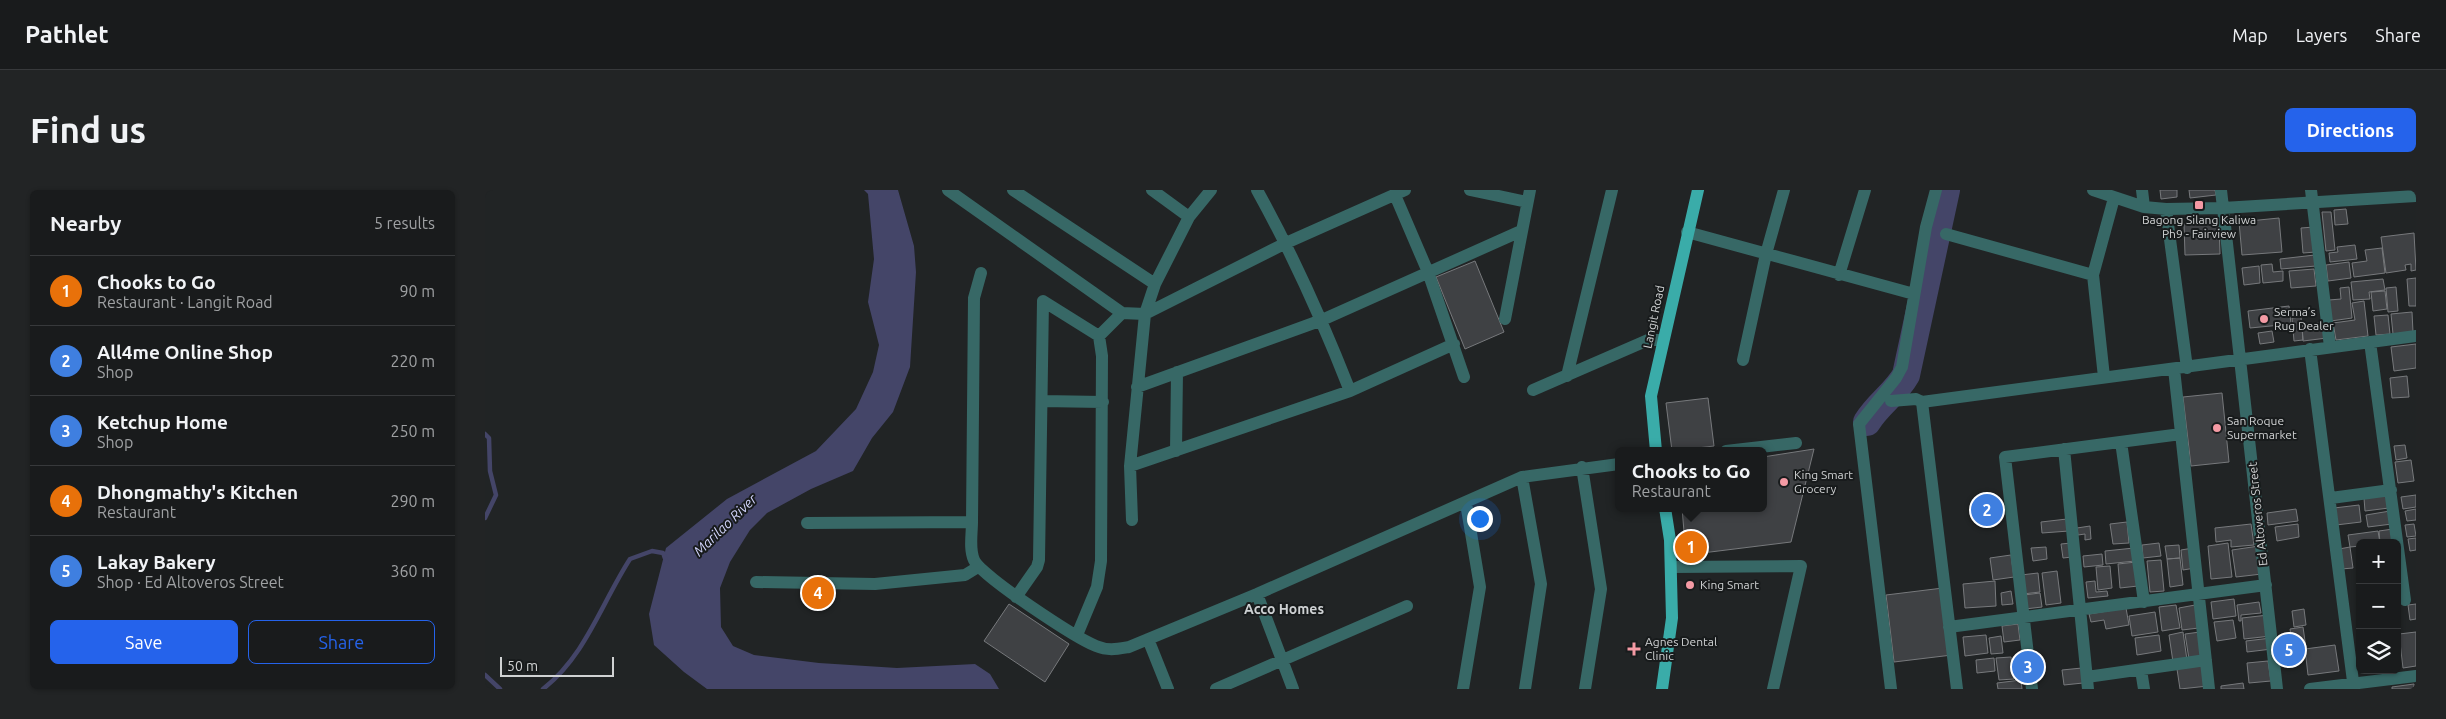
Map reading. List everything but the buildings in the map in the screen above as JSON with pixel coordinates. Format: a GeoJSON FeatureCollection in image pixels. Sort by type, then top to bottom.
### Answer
{"type":"FeatureCollection","features":[{"type":"Feature","properties":{"kind":"main road","name":"Langit Road"},"geometry":{"type":"LineString","coordinates":[[1656,447],[1651,396],[1698,190]]}},
{"type":"Feature","properties":{"kind":"main road"},"geometry":{"type":"LineString","coordinates":[[1662,689],[1672,618],[1672,568],[1665,512]]}},
{"type":"Feature","properties":{"kind":"street"},"geometry":{"type":"LineString","coordinates":[[948,190],[1122,313],[1145,314],[1286,243],[1400,193],[1464,377]]}},
{"type":"Feature","properties":{"kind":"street"},"geometry":{"type":"LineString","coordinates":[[1153,190],[1189,216]]}},
{"type":"Feature","properties":{"kind":"street"},"geometry":{"type":"LineString","coordinates":[[1132,520],[1130,466],[1145,314],[1155,284],[1189,216],[1211,190]]}},
{"type":"Feature","properties":{"kind":"street"},"geometry":{"type":"LineString","coordinates":[[1257,190],[1286,243],[1322,320],[1350,391]]}},
{"type":"Feature","properties":{"kind":"street"},"geometry":{"type":"LineString","coordinates":[[1470,190],[1529,196],[1505,319]]}},
{"type":"Feature","properties":{"kind":"street"},"geometry":{"type":"LineString","coordinates":[[1567,376],[1612,190]]}},
{"type":"Feature","properties":{"kind":"street"},"geometry":{"type":"LineString","coordinates":[[1743,360],[1766,254],[1784,190]]}},
{"type":"Feature","properties":{"kind":"street"},"geometry":{"type":"LineString","coordinates":[[1839,275],[1865,190]]}},
{"type":"Feature","properties":{"kind":"street"},"geometry":{"type":"LineString","coordinates":[[1891,689],[1859,424],[1896,378],[1902,367],[1908,342],[1914,294],[1936,190]]}},
{"type":"Feature","properties":{"kind":"street"},"geometry":{"type":"LineString","coordinates":[[2093,190],[2144,207],[2166,209],[2223,208],[2312,196],[2382,194],[2416,196]]}},
{"type":"Feature","properties":{"kind":"street"},"geometry":{"type":"LineString","coordinates":[[2142,190],[2144,207]]}},
{"type":"Feature","properties":{"kind":"street","name":"Ed Altoveros Street"},"geometry":{"type":"LineString","coordinates":[[2221,190],[2277,689]]}},
{"type":"Feature","properties":{"kind":"street"},"geometry":{"type":"LineString","coordinates":[[1021,192],[1155,284]]}},
{"type":"Feature","properties":{"kind":"street"},"geometry":{"type":"LineString","coordinates":[[2312,196],[2330,347]]}},
{"type":"Feature","properties":{"kind":"street"},"geometry":{"type":"LineString","coordinates":[[2104,377],[2093,275],[2114,198]]}},
{"type":"Feature","properties":{"kind":"street"},"geometry":{"type":"LineString","coordinates":[[2166,209],[2187,368]]}},
{"type":"Feature","properties":{"kind":"street"},"geometry":{"type":"LineString","coordinates":[[1137,387],[1322,320],[1521,231]]}},
{"type":"Feature","properties":{"kind":"street"},"geometry":{"type":"LineString","coordinates":[[1687,232],[1914,294]]}},
{"type":"Feature","properties":{"kind":"street"},"geometry":{"type":"LineString","coordinates":[[1946,234],[2093,275]]}},
{"type":"Feature","properties":{"kind":"street"},"geometry":{"type":"LineString","coordinates":[[981,273],[974,298],[973,559],[978,566],[1017,597],[1095,646],[1111,650],[1148,639],[1257,594],[1522,478],[1582,467],[1615,464]]}},
{"type":"Feature","properties":{"kind":"street"},"geometry":{"type":"LineString","coordinates":[[1017,597],[1037,568],[1039,560],[1043,301],[1099,336],[1102,356],[1101,561],[1097,588],[1077,635]]}},
{"type":"Feature","properties":{"kind":"street"},"geometry":{"type":"LineString","coordinates":[[1099,336],[1122,313]]}},
{"type":"Feature","properties":{"kind":"street"},"geometry":{"type":"LineString","coordinates":[[1891,401],[1916,399],[1922,402],[2416,336]]}},
{"type":"Feature","properties":{"kind":"street"},"geometry":{"type":"LineString","coordinates":[[1533,390],[1648,340],[1663,340]]}},
{"type":"Feature","properties":{"kind":"street"},"geometry":{"type":"LineString","coordinates":[[2370,342],[2405,600]]}},
{"type":"Feature","properties":{"kind":"street"},"geometry":{"type":"LineString","coordinates":[[1130,466],[1350,391],[1454,344]]}},
{"type":"Feature","properties":{"kind":"street"},"geometry":{"type":"LineString","coordinates":[[2310,349],[2331,498],[2343,611],[2354,686]]}},
{"type":"Feature","properties":{"kind":"street"},"geometry":{"type":"LineString","coordinates":[[2173,369],[2209,689]]}},
{"type":"Feature","properties":{"kind":"street"},"geometry":{"type":"LineString","coordinates":[[1176,451],[1177,372]]}},
{"type":"Feature","properties":{"kind":"street"},"geometry":{"type":"LineString","coordinates":[[1042,401],[1103,402]]}},
{"type":"Feature","properties":{"kind":"street"},"geometry":{"type":"LineString","coordinates":[[1922,402],[1957,689]]}},
{"type":"Feature","properties":{"kind":"street"},"geometry":{"type":"LineString","coordinates":[[2032,689],[2005,457],[2181,434]]}},
{"type":"Feature","properties":{"kind":"street"},"geometry":{"type":"LineString","coordinates":[[2121,442],[2144,602]]}},
{"type":"Feature","properties":{"kind":"street"},"geometry":{"type":"LineString","coordinates":[[1761,447],[1796,443]]}},
{"type":"Feature","properties":{"kind":"street"},"geometry":{"type":"LineString","coordinates":[[2064,450],[2088,683],[2141,670],[2206,660]]}},
{"type":"Feature","properties":{"kind":"street"},"geometry":{"type":"LineString","coordinates":[[1582,467],[1601,589],[1585,689]]}},
{"type":"Feature","properties":{"kind":"street"},"geometry":{"type":"LineString","coordinates":[[1522,478],[1541,584],[1525,689]]}},
{"type":"Feature","properties":{"kind":"street"},"geometry":{"type":"LineString","coordinates":[[2331,498],[2391,490]]}},
{"type":"Feature","properties":{"kind":"street"},"geometry":{"type":"LineString","coordinates":[[1463,689],[1480,587],[1466,503]]}},
{"type":"Feature","properties":{"kind":"street"},"geometry":{"type":"LineString","coordinates":[[807,523],[972,522]]}},
{"type":"Feature","properties":{"kind":"street"},"geometry":{"type":"LineString","coordinates":[[756,582],[875,584],[965,575],[978,566]]}},
{"type":"Feature","properties":{"kind":"street"},"geometry":{"type":"LineString","coordinates":[[1672,568],[1801,566],[1773,689]]}},
{"type":"Feature","properties":{"kind":"street"},"geometry":{"type":"LineString","coordinates":[[1949,628],[2266,585]]}},
{"type":"Feature","properties":{"kind":"street"},"geometry":{"type":"LineString","coordinates":[[1257,594],[1293,689]]}},
{"type":"Feature","properties":{"kind":"street"},"geometry":{"type":"LineString","coordinates":[[1217,689],[1407,606]]}},
{"type":"Feature","properties":{"kind":"street"},"geometry":{"type":"LineString","coordinates":[[1148,639],[1168,689]]}},
{"type":"Feature","properties":{"kind":"street"},"geometry":{"type":"LineString","coordinates":[[2141,670],[2144,689]]}},
{"type":"Feature","properties":{"kind":"street"},"geometry":{"type":"LineString","coordinates":[[2310,689],[2354,686],[2416,676]]}},
{"type":"Feature","properties":{"kind":"water","name":"Marilao River"},"geometry":{"type":"Polygon","coordinates":[[[864,190],[898,190],[914,246],[916,272],[910,367],[893,412],[872,438],[853,471],[811,489],[767,513],[750,530],[730,562],[720,588],[721,627],[733,646],[754,655],[819,663],[897,668],[975,664],[990,674],[999,689],[707,689],[684,672],[654,645],[649,614],[666,548],[727,499],[816,451],[856,409],[873,372],[879,345],[868,302],[874,259],[868,194],[864,190]]]}},
{"type":"Feature","properties":{"kind":"waterway"},"geometry":{"type":"LineString","coordinates":[[1867,422],[1906,375],[1946,190]]}},
{"type":"Feature","properties":{"kind":"waterway"},"geometry":{"type":"LineString","coordinates":[[485,434],[489,438],[490,471],[496,495],[485,518]]}},
{"type":"Feature","properties":{"kind":"waterway"},"geometry":{"type":"LineString","coordinates":[[543,689],[571,661],[582,645],[630,559],[652,551],[663,553],[666,561]]}},
{"type":"Feature","properties":{"kind":"waterway"},"geometry":{"type":"LineString","coordinates":[[485,675],[500,689]]}},
{"type":"Feature","properties":{"kind":"place","name":"Bagong Silang Kaliwa Ph9 - Fairview"},"geometry":{"type":"Point","coordinates":[2199,205]}},
{"type":"Feature","properties":{"kind":"place","name":"Serma’s Rug Dealer"},"geometry":{"type":"Point","coordinates":[2264,319]}},
{"type":"Feature","properties":{"kind":"place","name":"San Roque Supermarket"},"geometry":{"type":"Point","coordinates":[2217,428]}},
{"type":"Feature","properties":{"kind":"place","name":"King Smart Grocery"},"geometry":{"type":"Point","coordinates":[1784,482]}},
{"type":"Feature","properties":{"kind":"place","name":"All4me Online Shop"},"geometry":{"type":"Point","coordinates":[1987,510]}},
{"type":"Feature","properties":{"kind":"place","name":"Chooks to Go"},"geometry":{"type":"Point","coordinates":[1691,547]}},
{"type":"Feature","properties":{"kind":"place","name":"King Smart"},"geometry":{"type":"Point","coordinates":[1690,585]}},
{"type":"Feature","properties":{"kind":"place","name":"Dhongmathy's Kitchen"},"geometry":{"type":"Point","coordinates":[818,593]}},
{"type":"Feature","properties":{"kind":"place","name":"Agnes Dental Clinic"},"geometry":{"type":"Point","coordinates":[1634,649]}},
{"type":"Feature","properties":{"kind":"place","name":"Lakay Bakery"},"geometry":{"type":"Point","coordinates":[2289,650]}},
{"type":"Feature","properties":{"kind":"place","name":"Ketchup Home"},"geometry":{"type":"Point","coordinates":[2028,667]}},
{"type":"Feature","properties":{"kind":"district","name":"Acco Homes"},"geometry":{"type":"Point","coordinates":[1284,609]}}]}
